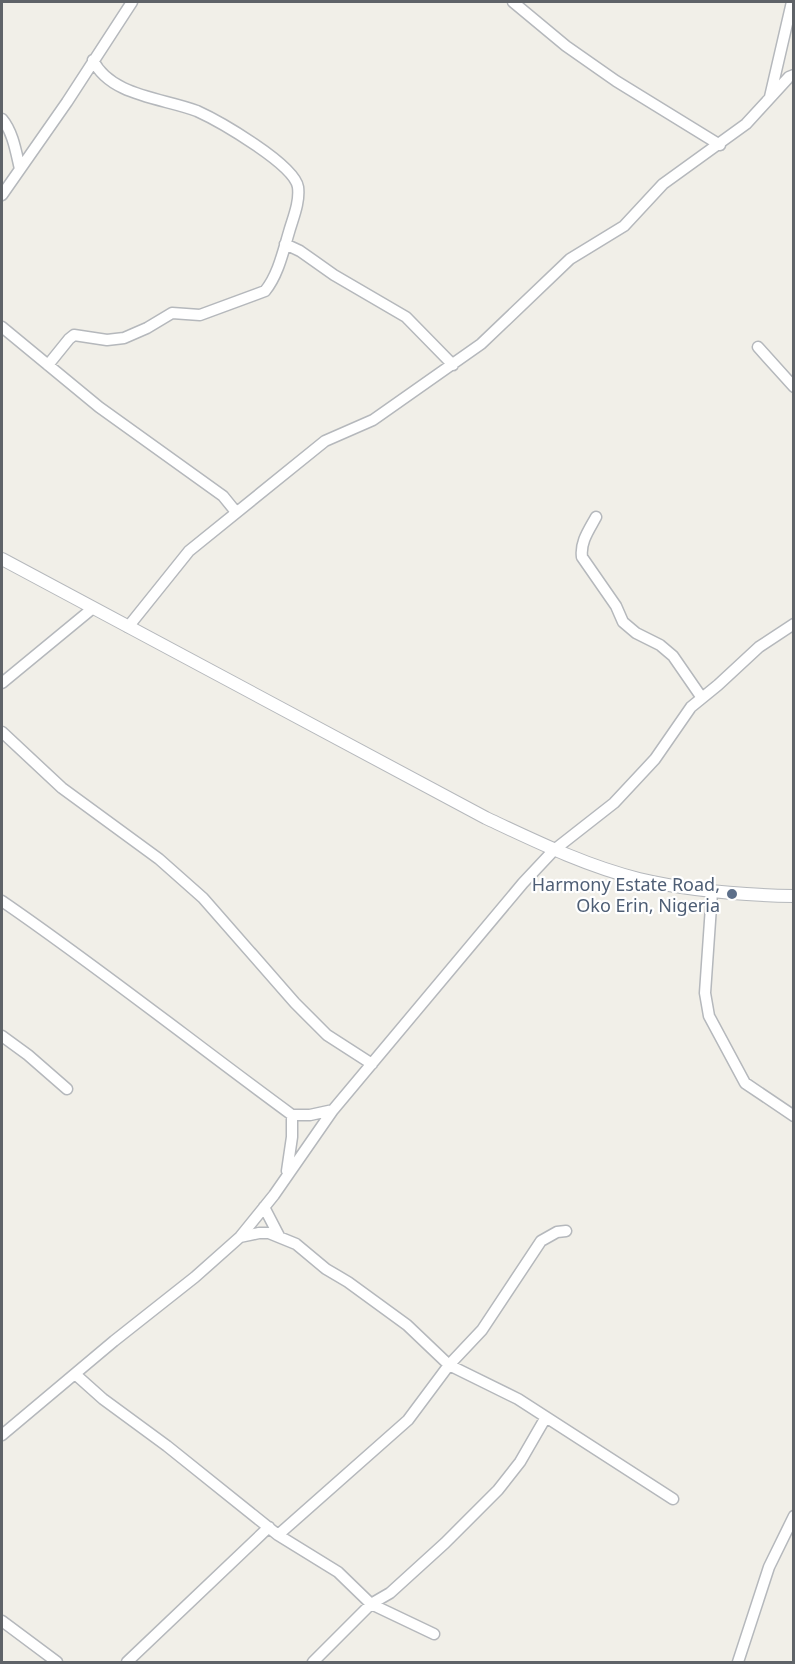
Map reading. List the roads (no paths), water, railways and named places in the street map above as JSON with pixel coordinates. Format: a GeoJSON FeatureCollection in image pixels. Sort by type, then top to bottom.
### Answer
{"type":"FeatureCollection","features":[{"type":"Feature","properties":{"kind":"street"},"geometry":{"type":"LineString","coordinates":[[2,195],[132,2]]}},
{"type":"Feature","properties":{"kind":"street"},"geometry":{"type":"LineString","coordinates":[[513,2],[566,46],[616,81],[720,145]]}},
{"type":"Feature","properties":{"kind":"street"},"geometry":{"type":"LineString","coordinates":[[769,100],[792,2]]}},
{"type":"Feature","properties":{"kind":"street"},"geometry":{"type":"LineString","coordinates":[[48,365],[74,335],[107,340],[124,338],[172,313],[200,315],[265,291],[271,284],[298,197],[295,178],[285,167],[244,138],[198,112],[117,86],[98,70],[93,60]]}},
{"type":"Feature","properties":{"kind":"street"},"geometry":{"type":"LineString","coordinates":[[128,627],[189,551],[325,441],[373,420],[481,344],[570,259],[624,226],[663,184],[746,124],[789,77],[794,75]]}},
{"type":"Feature","properties":{"kind":"street"},"geometry":{"type":"LineString","coordinates":[[2,119],[14,142],[20,169]]}},
{"type":"Feature","properties":{"kind":"street"},"geometry":{"type":"LineString","coordinates":[[285,244],[406,317],[453,365]]}},
{"type":"Feature","properties":{"kind":"street"},"geometry":{"type":"LineString","coordinates":[[2,327],[118,422],[223,496],[236,513]]}},
{"type":"Feature","properties":{"kind":"street"},"geometry":{"type":"LineString","coordinates":[[758,348],[794,387]]}},
{"type":"Feature","properties":{"kind":"street"},"geometry":{"type":"LineString","coordinates":[[596,517],[584,538],[581,549],[582,557],[616,606],[623,622],[673,656],[702,698]]}},
{"type":"Feature","properties":{"kind":"street"},"geometry":{"type":"LineString","coordinates":[[2,559],[486,818],[554,850],[637,879],[712,892],[794,896]]}},
{"type":"Feature","properties":{"kind":"street"},"geometry":{"type":"LineString","coordinates":[[2,683],[93,608]]}},
{"type":"Feature","properties":{"kind":"street"},"geometry":{"type":"LineString","coordinates":[[2,1435],[195,1277],[240,1237],[333,1110],[443,981],[488,924],[554,850],[614,803],[655,759],[691,706],[759,646],[793,625]]}},
{"type":"Feature","properties":{"kind":"street"},"geometry":{"type":"LineString","coordinates":[[2,732],[62,788],[159,859],[203,897],[303,1011],[327,1035],[372,1064]]}},
{"type":"Feature","properties":{"kind":"street"},"geometry":{"type":"LineString","coordinates":[[712,892],[705,993],[709,1016],[745,1083],[794,1116]]}},
{"type":"Feature","properties":{"kind":"street"},"geometry":{"type":"LineString","coordinates":[[2,901],[88,962],[292,1115],[310,1115],[333,1110]]}},
{"type":"Feature","properties":{"kind":"street"},"geometry":{"type":"LineString","coordinates":[[2,1036],[67,1089]]}},
{"type":"Feature","properties":{"kind":"street"},"geometry":{"type":"LineString","coordinates":[[287,1174],[292,1137],[292,1115]]}},
{"type":"Feature","properties":{"kind":"street"},"geometry":{"type":"LineString","coordinates":[[264,1207],[279,1236]]}},
{"type":"Feature","properties":{"kind":"street"},"geometry":{"type":"LineString","coordinates":[[279,1535],[408,1420],[449,1365],[482,1330],[541,1241],[566,1230]]}},
{"type":"Feature","properties":{"kind":"street"},"geometry":{"type":"LineString","coordinates":[[240,1237],[259,1233],[279,1236],[296,1244],[326,1269],[348,1282],[407,1325],[449,1365],[518,1399],[673,1499]]}},
{"type":"Feature","properties":{"kind":"street"},"geometry":{"type":"LineString","coordinates":[[75,1374],[103,1399],[167,1446],[279,1535],[338,1572],[371,1604],[434,1634]]}},
{"type":"Feature","properties":{"kind":"street"},"geometry":{"type":"LineString","coordinates":[[313,1662],[371,1604],[390,1593],[498,1491],[520,1462],[546,1417]]}},
{"type":"Feature","properties":{"kind":"street"},"geometry":{"type":"LineString","coordinates":[[738,1662],[769,1567],[794,1516]]}},
{"type":"Feature","properties":{"kind":"street"},"geometry":{"type":"LineString","coordinates":[[127,1662],[269,1527]]}},
{"type":"Feature","properties":{"kind":"street"},"geometry":{"type":"LineString","coordinates":[[2,1621],[57,1662]]}},
{"type":"Feature","properties":{"kind":"place","name":"Harmony Estate Road, Oko Erin, Nigeria"},"geometry":{"type":"Point","coordinates":[732,894]}}]}
